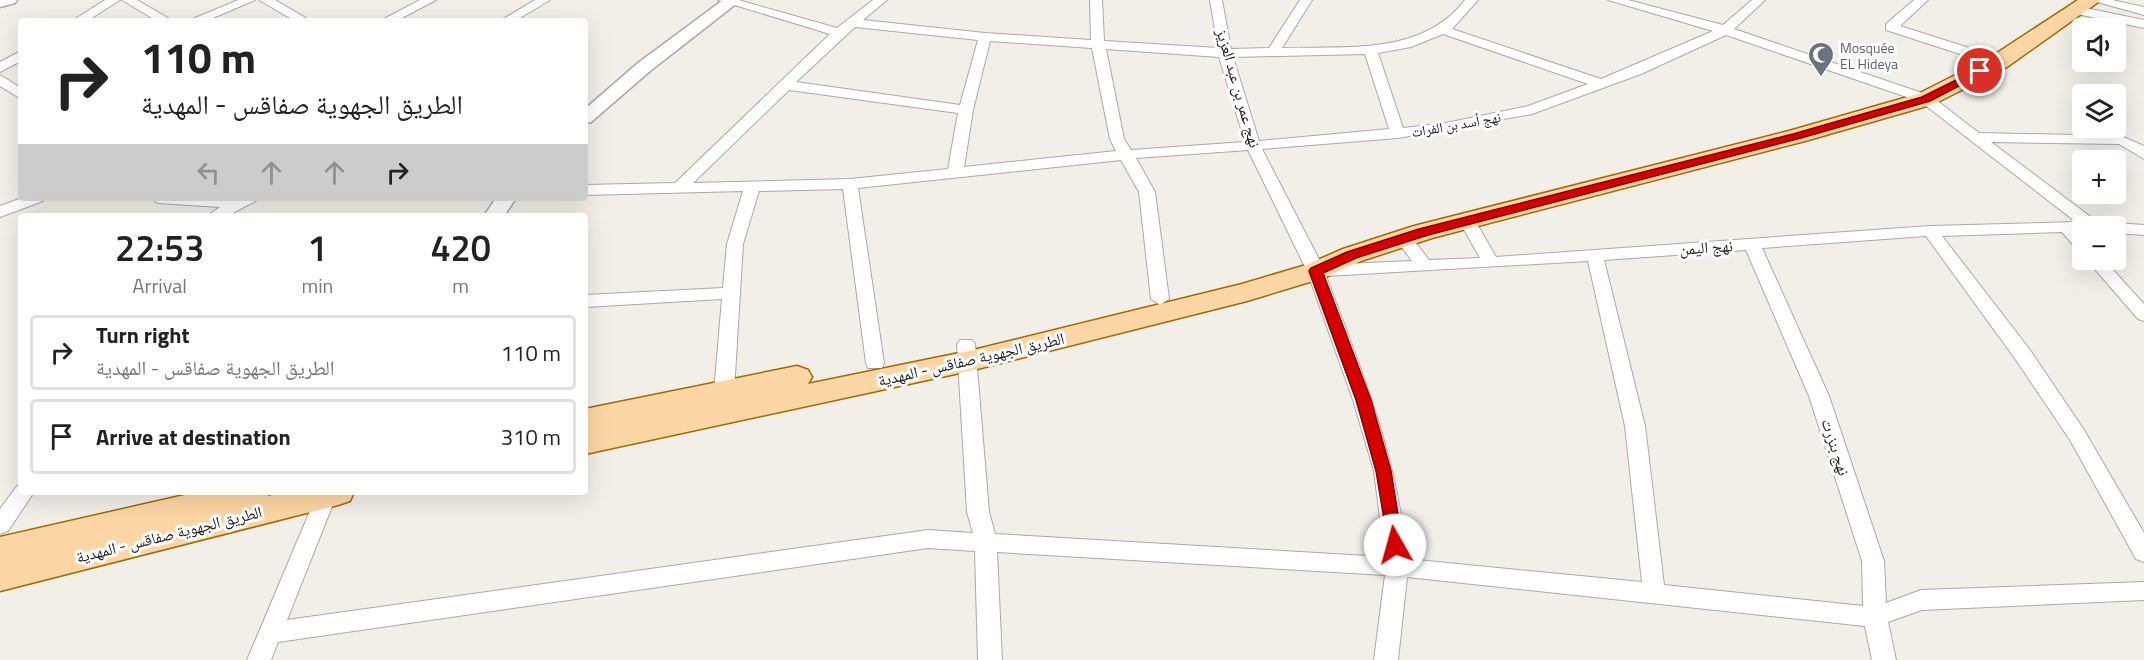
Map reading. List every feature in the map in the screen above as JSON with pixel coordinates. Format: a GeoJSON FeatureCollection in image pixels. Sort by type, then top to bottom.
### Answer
{"type":"FeatureCollection","features":[{"type":"Feature","properties":{"kind":"main road","name":"الطريق الجهوية صفاقس - المهدية"},"geometry":{"type":"LineString","coordinates":[[588,419],[875,363],[968,353],[1160,299],[1352,255],[1403,238],[1797,136],[1926,99],[1999,62],[2088,3]]}},
{"type":"Feature","properties":{"kind":"main road","name":"الطريق الجهوية صفاقس - المهدية"},"geometry":{"type":"LineString","coordinates":[[588,441],[968,353],[1247,292],[1312,265]]}},
{"type":"Feature","properties":{"kind":"main road","name":"الطريق الجهوية صفاقس - المهدية"},"geometry":{"type":"LineString","coordinates":[[0,551],[241,495]]}},
{"type":"Feature","properties":{"kind":"main road","name":"الطريق الجهوية صفاقس - المهدية"},"geometry":{"type":"LineString","coordinates":[[0,576],[323,495]]}},
{"type":"Feature","properties":{"kind":"street"},"geometry":{"type":"LineString","coordinates":[[0,2],[9,0]]}},
{"type":"Feature","properties":{"kind":"street"},"geometry":{"type":"LineString","coordinates":[[83,18],[114,0]]}},
{"type":"Feature","properties":{"kind":"street"},"geometry":{"type":"LineString","coordinates":[[128,0],[161,18]]}},
{"type":"Feature","properties":{"kind":"street"},"geometry":{"type":"LineString","coordinates":[[202,18],[249,0]]}},
{"type":"Feature","properties":{"kind":"street"},"geometry":{"type":"LineString","coordinates":[[392,18],[430,0]]}},
{"type":"Feature","properties":{"kind":"street"},"geometry":{"type":"LineString","coordinates":[[511,18],[544,0]]}},
{"type":"Feature","properties":{"kind":"street"},"geometry":{"type":"LineString","coordinates":[[679,188],[839,33],[881,0]]}},
{"type":"Feature","properties":{"kind":"street"},"geometry":{"type":"LineString","coordinates":[[1096,0],[1098,44],[1117,139],[1147,192],[1160,299]]}},
{"type":"Feature","properties":{"kind":"street","name":"نهج عمر بن عبد العزيز"},"geometry":{"type":"LineString","coordinates":[[1216,0],[1225,53],[1254,148],[1312,265],[1363,400],[1384,471],[1393,523],[1397,567],[1386,660]]}},
{"type":"Feature","properties":{"kind":"street"},"geometry":{"type":"LineString","coordinates":[[1273,52],[1306,0]]}},
{"type":"Feature","properties":{"kind":"street"},"geometry":{"type":"LineString","coordinates":[[852,23],[985,37],[1225,53],[1370,50],[1406,44],[1443,30],[1458,18],[1472,0]]}},
{"type":"Feature","properties":{"kind":"street"},"geometry":{"type":"LineString","coordinates":[[1614,0],[1725,30],[1926,99],[2079,216]]}},
{"type":"Feature","properties":{"kind":"street","name":"نهج أسد بن الفرات"},"geometry":{"type":"LineString","coordinates":[[588,190],[850,184],[1163,151],[1254,148],[1398,134],[1532,110],[1602,84],[1725,30],[1759,0]]}},
{"type":"Feature","properties":{"kind":"street"},"geometry":{"type":"LineString","coordinates":[[1922,0],[1891,27],[1999,62]]}},
{"type":"Feature","properties":{"kind":"street"},"geometry":{"type":"LineString","coordinates":[[269,18],[274,1],[300,18]]}},
{"type":"Feature","properties":{"kind":"street"},"geometry":{"type":"LineString","coordinates":[[588,115],[644,67],[729,1],[839,33]]}},
{"type":"Feature","properties":{"kind":"street"},"geometry":{"type":"LineString","coordinates":[[2088,3],[2144,11]]}},
{"type":"Feature","properties":{"kind":"street"},"geometry":{"type":"LineString","coordinates":[[2088,3],[2144,24]]}},
{"type":"Feature","properties":{"kind":"street"},"geometry":{"type":"LineString","coordinates":[[1443,30],[1602,84]]}},
{"type":"Feature","properties":{"kind":"street"},"geometry":{"type":"LineString","coordinates":[[956,174],[966,110],[985,37]]}},
{"type":"Feature","properties":{"kind":"street"},"geometry":{"type":"LineString","coordinates":[[1370,50],[1398,134]]}},
{"type":"Feature","properties":{"kind":"street"},"geometry":{"type":"LineString","coordinates":[[0,68],[18,57]]}},
{"type":"Feature","properties":{"kind":"street"},"geometry":{"type":"LineString","coordinates":[[0,79],[18,93]]}},
{"type":"Feature","properties":{"kind":"street"},"geometry":{"type":"LineString","coordinates":[[784,86],[966,110]]}},
{"type":"Feature","properties":{"kind":"street"},"geometry":{"type":"LineString","coordinates":[[1973,137],[2121,140],[2134,145],[2144,154]]}},
{"type":"Feature","properties":{"kind":"street"},"geometry":{"type":"LineString","coordinates":[[850,184],[875,363]]}},
{"type":"Feature","properties":{"kind":"street"},"geometry":{"type":"LineString","coordinates":[[724,391],[735,244],[752,188]]}},
{"type":"Feature","properties":{"kind":"street"},"geometry":{"type":"LineString","coordinates":[[0,212],[29,201]]}},
{"type":"Feature","properties":{"kind":"street"},"geometry":{"type":"LineString","coordinates":[[221,213],[243,201]]}},
{"type":"Feature","properties":{"kind":"street"},"geometry":{"type":"LineString","coordinates":[[1467,221],[1491,263]]}},
{"type":"Feature","properties":{"kind":"street"},"geometry":{"type":"LineString","coordinates":[[2065,226],[2072,233]]}},
{"type":"Feature","properties":{"kind":"street","name":"نهج اليمن"},"geometry":{"type":"LineString","coordinates":[[1312,265],[1425,267],[1930,231],[2072,226]]}},
{"type":"Feature","properties":{"kind":"street"},"geometry":{"type":"LineString","coordinates":[[2126,229],[2144,230]]}},
{"type":"Feature","properties":{"kind":"street"},"geometry":{"type":"LineString","coordinates":[[1930,231],[2023,356],[2077,435],[2144,553]]}},
{"type":"Feature","properties":{"kind":"street"},"geometry":{"type":"LineString","coordinates":[[1403,238],[1425,267]]}},
{"type":"Feature","properties":{"kind":"street","name":"نهج بنزرت"},"geometry":{"type":"LineString","coordinates":[[1752,244],[1819,396],[1873,561],[1875,617],[1884,660]]}},
{"type":"Feature","properties":{"kind":"street"},"geometry":{"type":"LineString","coordinates":[[1595,256],[1635,426],[1654,593]]}},
{"type":"Feature","properties":{"kind":"street"},"geometry":{"type":"LineString","coordinates":[[2104,270],[2142,311]]}},
{"type":"Feature","properties":{"kind":"street"},"geometry":{"type":"LineString","coordinates":[[588,301],[730,293]]}},
{"type":"Feature","properties":{"kind":"street"},"geometry":{"type":"LineString","coordinates":[[968,353],[978,512],[986,541],[990,660]]}},
{"type":"Feature","properties":{"kind":"street"},"geometry":{"type":"LineString","coordinates":[[0,525],[22,495]]}},
{"type":"Feature","properties":{"kind":"street"},"geometry":{"type":"LineString","coordinates":[[259,660],[330,495]]}},
{"type":"Feature","properties":{"kind":"street"},"geometry":{"type":"LineString","coordinates":[[269,633],[928,539],[1397,567],[1875,617],[1921,600],[2144,591]]}},
{"type":"Feature","properties":{"kind":"place","name":"Mosquée EL Hideya"},"geometry":{"type":"Point","coordinates":[1821,78]}},
{"type":"Feature","properties":{"kind":"route"},"geometry":{"type":"LineString","coordinates":[[1395,545],[1384,471],[1363,400],[1316,271],[1352,255],[1423,232],[1797,136],[1926,99],[1980,71]]}}]}
